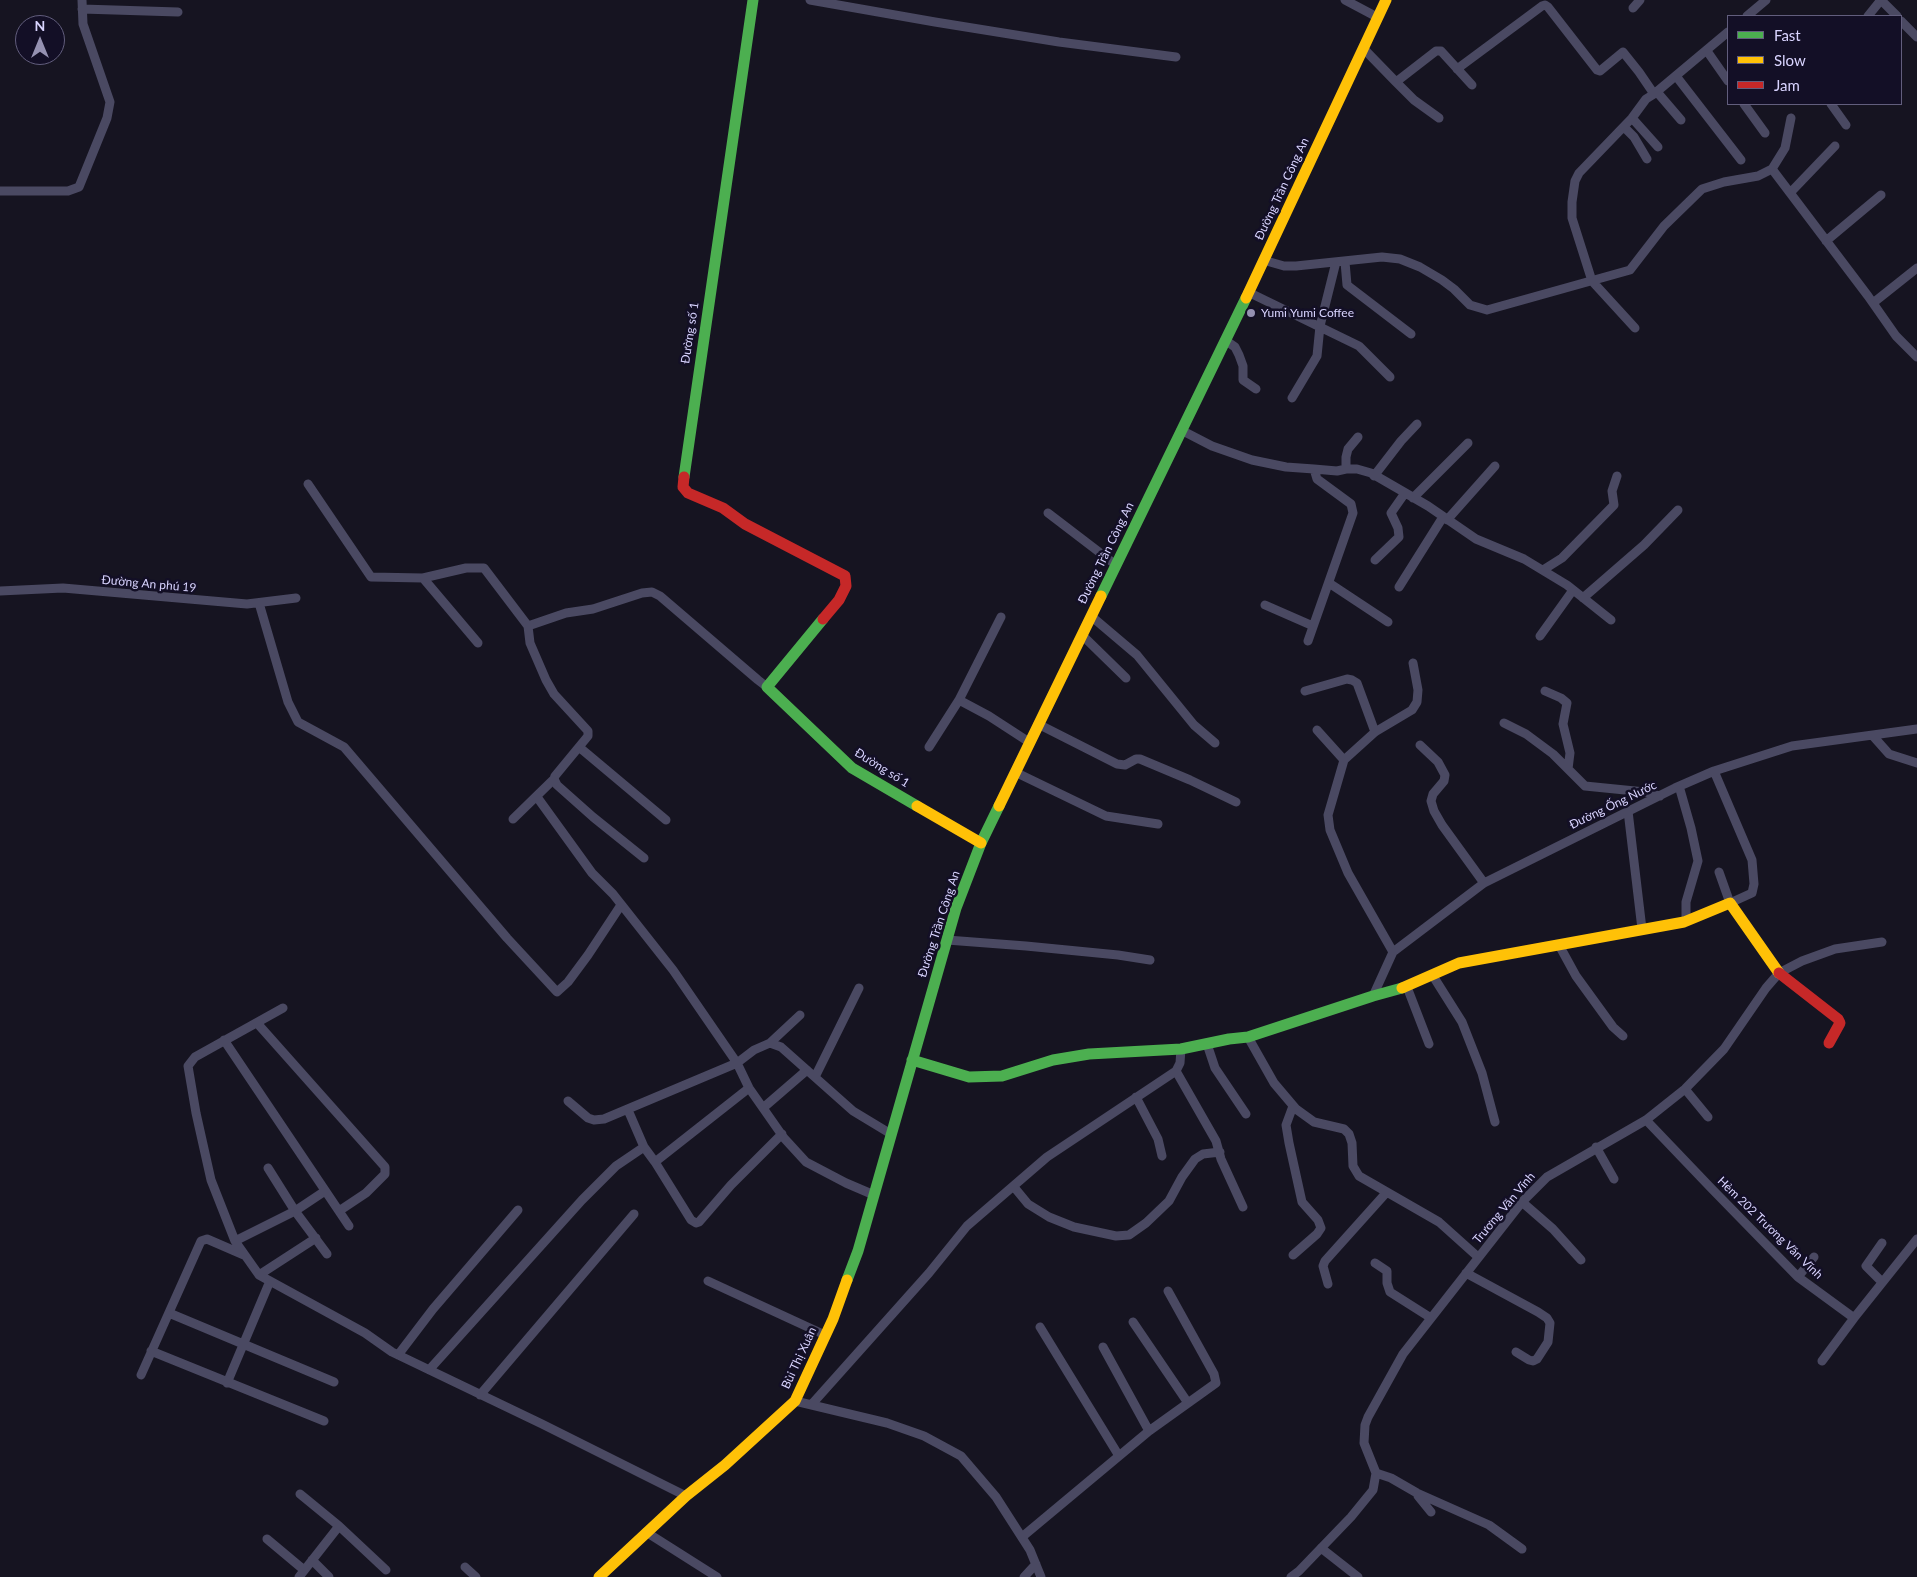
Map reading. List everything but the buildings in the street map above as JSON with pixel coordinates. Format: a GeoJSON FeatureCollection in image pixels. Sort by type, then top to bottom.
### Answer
{"type":"FeatureCollection","features":[{"type":"Feature","properties":{"kind":"street"},"geometry":{"type":"LineString","coordinates":[[140,0],[140,10]]}},
{"type":"Feature","properties":{"kind":"street","name":"Đường số 1"},"geometry":{"type":"LineString","coordinates":[[753,0],[698,369],[683,486],[688,493],[723,508],[745,524],[845,576],[846,586],[839,600],[771,683],[852,768],[981,843]]}},
{"type":"Feature","properties":{"kind":"street"},"geometry":{"type":"LineString","coordinates":[[810,0],[1040,39],[1176,57]]}},
{"type":"Feature","properties":{"kind":"street"},"geometry":{"type":"LineString","coordinates":[[1345,0],[1377,17]]}},
{"type":"Feature","properties":{"kind":"street","name":"Đường Trần Công An"},"geometry":{"type":"LineString","coordinates":[[890,1134],[956,908],[981,843],[1225,340],[1386,0]]}},
{"type":"Feature","properties":{"kind":"street"},"geometry":{"type":"LineString","coordinates":[[1632,8],[1640,0]]}},
{"type":"Feature","properties":{"kind":"street"},"geometry":{"type":"LineString","coordinates":[[1748,15],[1766,0]]}},
{"type":"Feature","properties":{"kind":"street"},"geometry":{"type":"LineString","coordinates":[[1869,15],[1881,0],[1895,15]]}},
{"type":"Feature","properties":{"kind":"street"},"geometry":{"type":"LineString","coordinates":[[0,191],[68,191],[79,187],[107,118],[110,102],[84,24],[82,4],[178,12]]}},
{"type":"Feature","properties":{"kind":"street"},"geometry":{"type":"LineString","coordinates":[[1457,70],[1545,5],[1596,70],[1600,71],[1621,52],[1625,52],[1655,93],[1682,120]]}},
{"type":"Feature","properties":{"kind":"street"},"geometry":{"type":"LineString","coordinates":[[1902,22],[1917,37]]}},
{"type":"Feature","properties":{"kind":"street"},"geometry":{"type":"LineString","coordinates":[[1635,328],[1592,281],[1572,218],[1575,181],[1579,173],[1632,118],[1640,106],[1727,33]]}},
{"type":"Feature","properties":{"kind":"street"},"geometry":{"type":"LineString","coordinates":[[1363,48],[1414,100],[1440,118]]}},
{"type":"Feature","properties":{"kind":"street"},"geometry":{"type":"LineString","coordinates":[[1396,82],[1438,50],[1472,85]]}},
{"type":"Feature","properties":{"kind":"street"},"geometry":{"type":"LineString","coordinates":[[1707,51],[1727,80]]}},
{"type":"Feature","properties":{"kind":"street"},"geometry":{"type":"LineString","coordinates":[[1676,76],[1741,160]]}},
{"type":"Feature","properties":{"kind":"street"},"geometry":{"type":"LineString","coordinates":[[1745,105],[1765,132]]}},
{"type":"Feature","properties":{"kind":"street"},"geometry":{"type":"LineString","coordinates":[[1832,105],[1846,124]]}},
{"type":"Feature","properties":{"kind":"street"},"geometry":{"type":"LineString","coordinates":[[1632,118],[1658,147]]}},
{"type":"Feature","properties":{"kind":"street"},"geometry":{"type":"LineString","coordinates":[[1263,260],[1284,266],[1296,266],[1382,256],[1400,259],[1420,267],[1442,280],[1470,305],[1486,310],[1630,270],[1664,226],[1702,189],[1724,182],[1758,176],[1772,169],[1785,148],[1791,118]]}},
{"type":"Feature","properties":{"kind":"street"},"geometry":{"type":"LineString","coordinates":[[1624,126],[1634,137],[1648,159]]}},
{"type":"Feature","properties":{"kind":"street"},"geometry":{"type":"LineString","coordinates":[[1790,193],[1835,146]]}},
{"type":"Feature","properties":{"kind":"street"},"geometry":{"type":"LineString","coordinates":[[1772,169],[1896,336],[1917,357]]}},
{"type":"Feature","properties":{"kind":"street"},"geometry":{"type":"LineString","coordinates":[[1826,241],[1881,195]]}},
{"type":"Feature","properties":{"kind":"street"},"geometry":{"type":"LineString","coordinates":[[1292,398],[1317,356],[1320,326],[1341,262]]}},
{"type":"Feature","properties":{"kind":"street"},"geometry":{"type":"LineString","coordinates":[[1341,262],[1347,285],[1411,334]]}},
{"type":"Feature","properties":{"kind":"street"},"geometry":{"type":"LineString","coordinates":[[1873,303],[1917,268]]}},
{"type":"Feature","properties":{"kind":"street"},"geometry":{"type":"LineString","coordinates":[[1248,292],[1359,346],[1390,377]]}},
{"type":"Feature","properties":{"kind":"street"},"geometry":{"type":"LineString","coordinates":[[1225,340],[1235,347],[1239,355],[1243,366],[1243,380],[1256,389]]}},
{"type":"Feature","properties":{"kind":"street"},"geometry":{"type":"LineString","coordinates":[[1374,476],[1417,424]]}},
{"type":"Feature","properties":{"kind":"street"},"geometry":{"type":"LineString","coordinates":[[1181,430],[1212,446],[1252,460],[1286,467],[1336,471],[1357,469],[1374,476],[1445,518],[1476,539],[1524,559],[1543,570],[1573,590],[1611,620]]}},
{"type":"Feature","properties":{"kind":"street"},"geometry":{"type":"LineString","coordinates":[[1346,469],[1348,449],[1358,436]]}},
{"type":"Feature","properties":{"kind":"street"},"geometry":{"type":"LineString","coordinates":[[1375,560],[1399,537],[1398,528],[1391,513],[1468,443]]}},
{"type":"Feature","properties":{"kind":"street"},"geometry":{"type":"LineString","coordinates":[[1399,587],[1445,518],[1495,466]]}},
{"type":"Feature","properties":{"kind":"street"},"geometry":{"type":"LineString","coordinates":[[1308,641],[1353,513],[1351,504],[1317,479],[1314,469]]}},
{"type":"Feature","properties":{"kind":"street"},"geometry":{"type":"LineString","coordinates":[[1543,570],[1562,558],[1614,505],[1612,491],[1616,476]]}},
{"type":"Feature","properties":{"kind":"street"},"geometry":{"type":"LineString","coordinates":[[308,484],[371,577],[423,578],[466,568],[484,568],[528,626],[530,643],[546,680],[554,694],[587,728],[588,736],[537,798],[513,819]]}},
{"type":"Feature","properties":{"kind":"street"},"geometry":{"type":"LineString","coordinates":[[1583,598],[1644,545],[1678,510]]}},
{"type":"Feature","properties":{"kind":"street"},"geometry":{"type":"LineString","coordinates":[[1048,513],[1116,566]]}},
{"type":"Feature","properties":{"kind":"street"},"geometry":{"type":"LineString","coordinates":[[423,578],[478,643]]}},
{"type":"Feature","properties":{"kind":"street"},"geometry":{"type":"LineString","coordinates":[[1329,583],[1388,622]]}},
{"type":"Feature","properties":{"kind":"street","name":"Đường An phú 19"},"geometry":{"type":"LineString","coordinates":[[0,591],[63,588],[246,604],[296,598]]}},
{"type":"Feature","properties":{"kind":"street"},"geometry":{"type":"LineString","coordinates":[[1540,636],[1573,590]]}},
{"type":"Feature","properties":{"kind":"street"},"geometry":{"type":"LineString","coordinates":[[528,626],[566,613],[593,608],[642,593],[652,592],[660,596],[758,680],[771,683]]}},
{"type":"Feature","properties":{"kind":"street"},"geometry":{"type":"LineString","coordinates":[[259,602],[288,702],[298,722],[344,748],[507,938],[557,992],[568,982],[588,955],[621,904]]}},
{"type":"Feature","properties":{"kind":"street"},"geometry":{"type":"LineString","coordinates":[[1265,605],[1313,626]]}},
{"type":"Feature","properties":{"kind":"street"},"geometry":{"type":"LineString","coordinates":[[1091,616],[1137,655],[1194,725],[1215,743]]}},
{"type":"Feature","properties":{"kind":"street"},"geometry":{"type":"LineString","coordinates":[[929,747],[959,700],[1001,617]]}},
{"type":"Feature","properties":{"kind":"street"},"geometry":{"type":"LineString","coordinates":[[1082,635],[1126,678]]}},
{"type":"Feature","properties":{"kind":"street"},"geometry":{"type":"LineString","coordinates":[[1393,952],[1348,873],[1328,821],[1344,760],[1374,732],[1412,710],[1417,702],[1418,690],[1413,663]]}},
{"type":"Feature","properties":{"kind":"street"},"geometry":{"type":"LineString","coordinates":[[1305,691],[1347,679],[1352,680],[1357,683],[1374,732]]}},
{"type":"Feature","properties":{"kind":"street"},"geometry":{"type":"LineString","coordinates":[[1545,691],[1561,698],[1566,703],[1564,724],[1570,753],[1568,769]]}},
{"type":"Feature","properties":{"kind":"street"},"geometry":{"type":"LineString","coordinates":[[959,700],[989,716],[1029,742]]}},
{"type":"Feature","properties":{"kind":"street"},"geometry":{"type":"LineString","coordinates":[[1504,723],[1526,734],[1554,754],[1585,786],[1646,792],[1660,796]]}},
{"type":"Feature","properties":{"kind":"street"},"geometry":{"type":"LineString","coordinates":[[1038,724],[1116,764],[1125,765],[1136,759],[1140,760],[1190,780],[1236,802]]}},
{"type":"Feature","properties":{"kind":"street","name":"Đường Ống Nước"},"geometry":{"type":"LineString","coordinates":[[1372,996],[1393,952],[1484,883],[1679,786],[1714,771],[1792,746],[1917,729]]}},
{"type":"Feature","properties":{"kind":"street"},"geometry":{"type":"LineString","coordinates":[[1317,730],[1344,760]]}},
{"type":"Feature","properties":{"kind":"street"},"geometry":{"type":"LineString","coordinates":[[1873,736],[1889,754],[1917,764]]}},
{"type":"Feature","properties":{"kind":"street"},"geometry":{"type":"LineString","coordinates":[[1420,745],[1438,762],[1445,775],[1444,781],[1433,794],[1431,801],[1434,811],[1484,883]]}},
{"type":"Feature","properties":{"kind":"street"},"geometry":{"type":"LineString","coordinates":[[579,746],[666,820]]}},
{"type":"Feature","properties":{"kind":"street"},"geometry":{"type":"LineString","coordinates":[[912,1060],[969,1077],[984,1078],[1002,1076],[1053,1060],[1089,1054],[1181,1049],[1248,1037],[1372,996],[1407,987],[1459,963],[1582,942],[1686,921],[1752,893],[1754,884],[1752,860],[1714,771]]}},
{"type":"Feature","properties":{"kind":"street"},"geometry":{"type":"LineString","coordinates":[[1015,772],[1106,816],[1158,824]]}},
{"type":"Feature","properties":{"kind":"street"},"geometry":{"type":"LineString","coordinates":[[554,779],[557,785],[593,817],[644,858]]}},
{"type":"Feature","properties":{"kind":"street"},"geometry":{"type":"LineString","coordinates":[[1679,786],[1698,861],[1686,902],[1686,921]]}},
{"type":"Feature","properties":{"kind":"street"},"geometry":{"type":"LineString","coordinates":[[537,798],[592,873],[621,904],[673,970],[737,1063],[749,1088],[782,1134],[806,1162],[874,1195]]}},
{"type":"Feature","properties":{"kind":"street"},"geometry":{"type":"LineString","coordinates":[[1628,811],[1642,929]]}},
{"type":"Feature","properties":{"kind":"street"},"geometry":{"type":"LineString","coordinates":[[1719,872],[1730,903],[1779,973],[1838,1018],[1840,1023],[1829,1043]]}},
{"type":"Feature","properties":{"kind":"street"},"geometry":{"type":"LineString","coordinates":[[947,940],[1044,947],[1150,960]]}},
{"type":"Feature","properties":{"kind":"street","name":"Trương Văn Vĩnh"},"geometry":{"type":"LineString","coordinates":[[1376,1474],[1364,1443],[1365,1425],[1368,1416],[1403,1354],[1522,1202],[1546,1177],[1646,1120],[1685,1089],[1724,1049],[1766,988],[1779,973],[1802,961],[1835,949],[1882,942]]}},
{"type":"Feature","properties":{"kind":"street"},"geometry":{"type":"LineString","coordinates":[[1559,945],[1576,976],[1612,1027],[1623,1036]]}},
{"type":"Feature","properties":{"kind":"street"},"geometry":{"type":"LineString","coordinates":[[1433,976],[1462,1022],[1482,1073],[1495,1122]]}},
{"type":"Feature","properties":{"kind":"street"},"geometry":{"type":"LineString","coordinates":[[1407,987],[1429,1044]]}},
{"type":"Feature","properties":{"kind":"street"},"geometry":{"type":"LineString","coordinates":[[815,1077],[859,988]]}},
{"type":"Feature","properties":{"kind":"street"},"geometry":{"type":"LineString","coordinates":[[283,1008],[195,1056],[188,1066],[211,1180],[235,1241],[260,1275],[365,1333],[398,1355],[686,1496]]}},
{"type":"Feature","properties":{"kind":"street"},"geometry":{"type":"LineString","coordinates":[[568,1101],[580,1112],[594,1120],[604,1119],[737,1063],[754,1050],[770,1043],[800,1015]]}},
{"type":"Feature","properties":{"kind":"street"},"geometry":{"type":"LineString","coordinates":[[257,1023],[385,1167],[385,1174],[366,1193],[339,1211]]}},
{"type":"Feature","properties":{"kind":"street"},"geometry":{"type":"LineString","coordinates":[[1248,1037],[1274,1083],[1293,1106],[1314,1122],[1344,1129],[1349,1134],[1355,1172],[1358,1176],[1438,1222],[1478,1258]]}},
{"type":"Feature","properties":{"kind":"street"},"geometry":{"type":"LineString","coordinates":[[224,1040],[349,1226]]}},
{"type":"Feature","properties":{"kind":"street"},"geometry":{"type":"LineString","coordinates":[[770,1043],[781,1047],[853,1111],[890,1134]]}},
{"type":"Feature","properties":{"kind":"street"},"geometry":{"type":"LineString","coordinates":[[1207,1044],[1215,1068],[1246,1114]]}},
{"type":"Feature","properties":{"kind":"street"},"geometry":{"type":"LineString","coordinates":[[812,1404],[929,1273],[966,1226],[1047,1156],[1176,1070],[1180,1063],[1181,1049]]}},
{"type":"Feature","properties":{"kind":"street"},"geometry":{"type":"LineString","coordinates":[[763,1108],[807,1070]]}},
{"type":"Feature","properties":{"kind":"street"},"geometry":{"type":"LineString","coordinates":[[1176,1070],[1216,1141],[1221,1159],[1243,1207]]}},
{"type":"Feature","properties":{"kind":"street"},"geometry":{"type":"LineString","coordinates":[[655,1162],[749,1088]]}},
{"type":"Feature","properties":{"kind":"street"},"geometry":{"type":"LineString","coordinates":[[1685,1089],[1708,1117]]}},
{"type":"Feature","properties":{"kind":"street"},"geometry":{"type":"LineString","coordinates":[[1136,1097],[1158,1139],[1162,1156]]}},
{"type":"Feature","properties":{"kind":"street"},"geometry":{"type":"LineString","coordinates":[[1293,1106],[1286,1125],[1302,1202],[1318,1220],[1321,1228],[1317,1234],[1293,1255]]}},
{"type":"Feature","properties":{"kind":"street"},"geometry":{"type":"LineString","coordinates":[[628,1110],[644,1147],[691,1220],[697,1224],[731,1185],[782,1134]]}},
{"type":"Feature","properties":{"kind":"street","name":"Hẻm 202 Trương Văn Vĩnh"},"geometry":{"type":"LineString","coordinates":[[1646,1120],[1798,1277],[1854,1318]]}},
{"type":"Feature","properties":{"kind":"street","name":"Bùi Thị Xuân"},"geometry":{"type":"LineString","coordinates":[[599,1577],[686,1496],[725,1465],[795,1401],[841,1298],[858,1251],[890,1134]]}},
{"type":"Feature","properties":{"kind":"street"},"geometry":{"type":"LineString","coordinates":[[429,1370],[582,1200],[616,1166],[644,1147]]}},
{"type":"Feature","properties":{"kind":"street"},"geometry":{"type":"LineString","coordinates":[[1596,1147],[1614,1179]]}},
{"type":"Feature","properties":{"kind":"street"},"geometry":{"type":"LineString","coordinates":[[1014,1186],[1028,1204],[1048,1217],[1074,1227],[1116,1236],[1129,1235],[1146,1223],[1169,1201],[1182,1177],[1195,1159],[1203,1154],[1220,1152]]}},
{"type":"Feature","properties":{"kind":"street"},"geometry":{"type":"LineString","coordinates":[[268,1168],[294,1211],[316,1238],[326,1254]]}},
{"type":"Feature","properties":{"kind":"street"},"geometry":{"type":"LineString","coordinates":[[235,1241],[294,1211],[325,1191]]}},
{"type":"Feature","properties":{"kind":"street"},"geometry":{"type":"LineString","coordinates":[[1328,1284],[1323,1266],[1325,1261],[1386,1193]]}},
{"type":"Feature","properties":{"kind":"street"},"geometry":{"type":"LineString","coordinates":[[1522,1202],[1553,1228],[1581,1260]]}},
{"type":"Feature","properties":{"kind":"street"},"geometry":{"type":"LineString","coordinates":[[398,1355],[433,1309],[518,1210]]}},
{"type":"Feature","properties":{"kind":"street"},"geometry":{"type":"LineString","coordinates":[[480,1394],[634,1214]]}},
{"type":"Feature","properties":{"kind":"street"},"geometry":{"type":"LineString","coordinates":[[260,1275],[316,1238]]}},
{"type":"Feature","properties":{"kind":"street"},"geometry":{"type":"LineString","coordinates":[[141,1375],[201,1241],[207,1239],[244,1255]]}},
{"type":"Feature","properties":{"kind":"street"},"geometry":{"type":"LineString","coordinates":[[1822,1361],[1917,1239]]}},
{"type":"Feature","properties":{"kind":"street"},"geometry":{"type":"LineString","coordinates":[[1882,1243],[1866,1266],[1882,1282]]}},
{"type":"Feature","properties":{"kind":"street"},"geometry":{"type":"LineString","coordinates":[[1798,1277],[1814,1258]]}},
{"type":"Feature","properties":{"kind":"street"},"geometry":{"type":"LineString","coordinates":[[1375,1263],[1387,1271],[1386,1283],[1390,1292],[1431,1318]]}},
{"type":"Feature","properties":{"kind":"street"},"geometry":{"type":"LineString","coordinates":[[1466,1273],[1547,1318],[1550,1323],[1548,1342],[1537,1359],[1529,1360],[1516,1352]]}},
{"type":"Feature","properties":{"kind":"street"},"geometry":{"type":"LineString","coordinates":[[227,1383],[270,1280]]}},
{"type":"Feature","properties":{"kind":"street"},"geometry":{"type":"LineString","coordinates":[[708,1281],[825,1335]]}},
{"type":"Feature","properties":{"kind":"street"},"geometry":{"type":"LineString","coordinates":[[1022,1537],[1150,1431],[1214,1386],[1217,1379],[1168,1291]]}},
{"type":"Feature","properties":{"kind":"street"},"geometry":{"type":"LineString","coordinates":[[169,1313],[334,1382]]}},
{"type":"Feature","properties":{"kind":"street"},"geometry":{"type":"LineString","coordinates":[[1133,1322],[1188,1403]]}},
{"type":"Feature","properties":{"kind":"street"},"geometry":{"type":"LineString","coordinates":[[1040,1327],[1119,1456]]}},
{"type":"Feature","properties":{"kind":"street"},"geometry":{"type":"LineString","coordinates":[[1103,1347],[1150,1431]]}},
{"type":"Feature","properties":{"kind":"street"},"geometry":{"type":"LineString","coordinates":[[152,1351],[324,1421]]}},
{"type":"Feature","properties":{"kind":"street"},"geometry":{"type":"LineString","coordinates":[[795,1401],[887,1422],[924,1436],[961,1456],[996,1497],[1022,1537],[1041,1577]]}},
{"type":"Feature","properties":{"kind":"street"},"geometry":{"type":"LineString","coordinates":[[1291,1577],[1351,1516],[1373,1490],[1376,1474],[1391,1478],[1417,1493],[1489,1525],[1522,1549]]}},
{"type":"Feature","properties":{"kind":"street"},"geometry":{"type":"LineString","coordinates":[[1417,1493],[1431,1512]]}},
{"type":"Feature","properties":{"kind":"street"},"geometry":{"type":"LineString","coordinates":[[300,1494],[340,1526],[386,1570]]}},
{"type":"Feature","properties":{"kind":"street"},"geometry":{"type":"LineString","coordinates":[[267,1539],[302,1574],[340,1526]]}},
{"type":"Feature","properties":{"kind":"street"},"geometry":{"type":"LineString","coordinates":[[646,1532],[717,1577]]}},
{"type":"Feature","properties":{"kind":"street"},"geometry":{"type":"LineString","coordinates":[[1320,1548],[1358,1577]]}},
{"type":"Feature","properties":{"kind":"street"},"geometry":{"type":"LineString","coordinates":[[312,1560],[329,1577]]}},
{"type":"Feature","properties":{"kind":"street"},"geometry":{"type":"LineString","coordinates":[[1024,1577],[1036,1564]]}},
{"type":"Feature","properties":{"kind":"street"},"geometry":{"type":"LineString","coordinates":[[465,1567],[476,1577]]}},
{"type":"Feature","properties":{"kind":"traffic: fast"},"geometry":{"type":"LineString","coordinates":[[684,477],[753,0]]}},
{"type":"Feature","properties":{"kind":"traffic: fast"},"geometry":{"type":"LineString","coordinates":[[1101,596],[1246,298]]}},
{"type":"Feature","properties":{"kind":"traffic: fast"},"geometry":{"type":"LineString","coordinates":[[823,619],[767,687],[852,768],[917,806]]}},
{"type":"Feature","properties":{"kind":"traffic: fast"},"geometry":{"type":"LineString","coordinates":[[847,1280],[858,1251],[956,908],[981,843],[999,806]]}},
{"type":"Feature","properties":{"kind":"traffic: fast"},"geometry":{"type":"LineString","coordinates":[[912,1060],[969,1077],[1002,1076],[1053,1060],[1089,1054],[1181,1049],[1248,1037],[1402,988]]}},
{"type":"Feature","properties":{"kind":"traffic: slow"},"geometry":{"type":"LineString","coordinates":[[1246,298],[1386,0]]}},
{"type":"Feature","properties":{"kind":"traffic: slow"},"geometry":{"type":"LineString","coordinates":[[999,806],[1101,596]]}},
{"type":"Feature","properties":{"kind":"traffic: slow"},"geometry":{"type":"LineString","coordinates":[[917,806],[981,843]]}},
{"type":"Feature","properties":{"kind":"traffic: slow"},"geometry":{"type":"LineString","coordinates":[[1402,988],[1459,963],[1684,922],[1730,903],[1779,973]]}},
{"type":"Feature","properties":{"kind":"traffic: slow"},"geometry":{"type":"LineString","coordinates":[[599,1577],[686,1496],[725,1465],[795,1401],[833,1319],[847,1280]]}},
{"type":"Feature","properties":{"kind":"traffic: jam"},"geometry":{"type":"LineString","coordinates":[[684,477],[683,487],[688,493],[723,508],[745,524],[845,576],[846,586],[839,600],[823,619]]}},
{"type":"Feature","properties":{"kind":"traffic: jam"},"geometry":{"type":"LineString","coordinates":[[1779,973],[1838,1019],[1840,1023],[1829,1043]]}},
{"type":"Feature","properties":{"kind":"place","name":"Yumi Yumi Coffee"},"geometry":{"type":"Point","coordinates":[1251,313]}}]}
